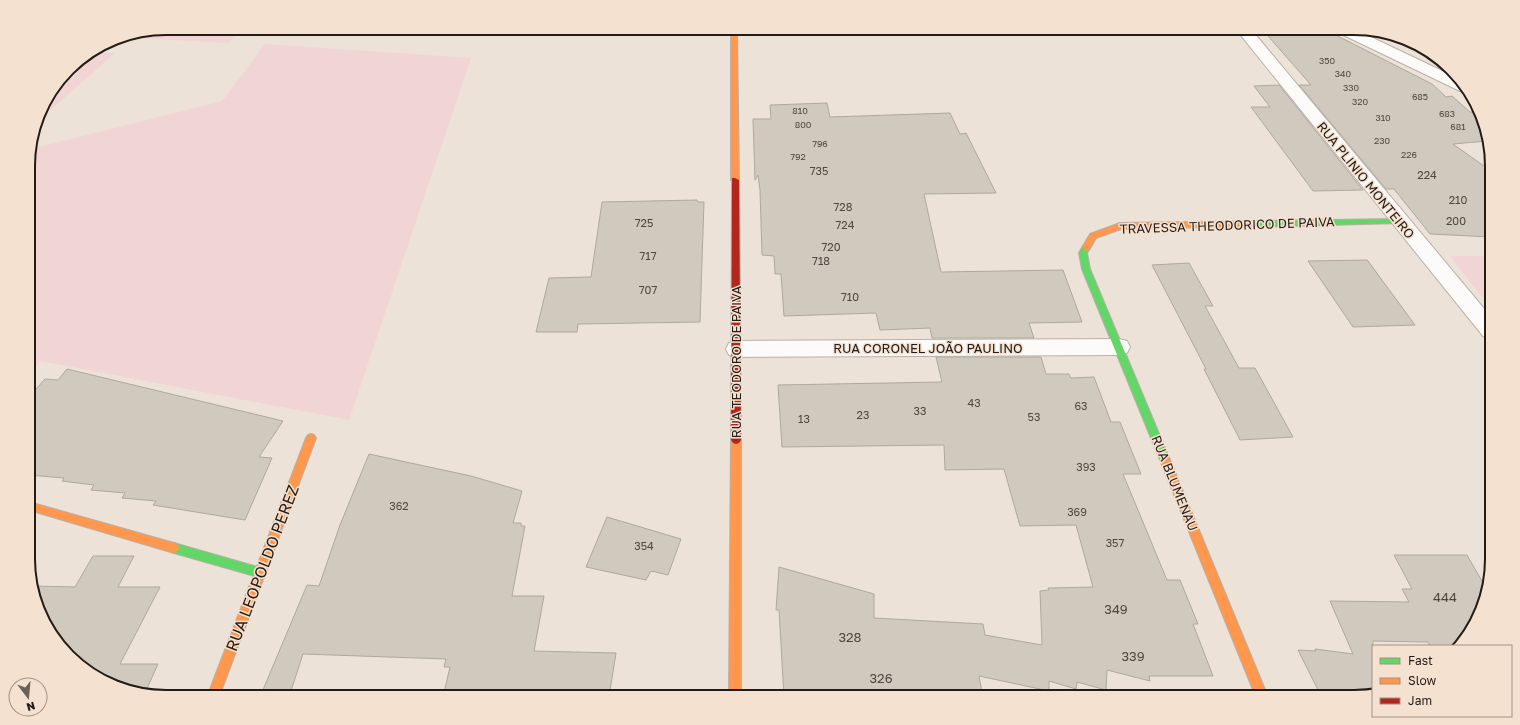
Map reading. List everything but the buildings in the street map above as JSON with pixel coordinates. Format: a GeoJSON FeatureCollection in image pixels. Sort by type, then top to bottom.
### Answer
{"type":"FeatureCollection","features":[{"type":"Feature","properties":{"kind":"street","name":"RUA TEODORO DE PAIVA"},"geometry":{"type":"LineString","coordinates":[[734,35],[737,349],[735,690]]}},
{"type":"Feature","properties":{"kind":"street","name":"RUA PLINIO MONTEIRO"},"geometry":{"type":"LineString","coordinates":[[1248,35],[1485,324]]}},
{"type":"Feature","properties":{"kind":"street"},"geometry":{"type":"LineString","coordinates":[[1356,35],[1455,83]]}},
{"type":"Feature","properties":{"kind":"street"},"geometry":{"type":"LineString","coordinates":[[1392,51],[1414,50]]}},
{"type":"Feature","properties":{"kind":"street","name":"TRAVESSA THEODORICO DE PAIVA"},"geometry":{"type":"LineString","coordinates":[[1086,269],[1083,253],[1093,236],[1120,226],[1399,220]]}},
{"type":"Feature","properties":{"kind":"street","name":"RUA BLUMENAU"},"geometry":{"type":"LineString","coordinates":[[1086,269],[1119,346],[1259,690]]}},
{"type":"Feature","properties":{"kind":"street","name":"RUA CORONEL JOÃO PAULINO"},"geometry":{"type":"LineString","coordinates":[[737,349],[1119,346]]}},
{"type":"Feature","properties":{"kind":"street","name":"RUA LEOPOLDO PEREZ"},"geometry":{"type":"LineString","coordinates":[[216,690],[311,438]]}},
{"type":"Feature","properties":{"kind":"street"},"geometry":{"type":"LineString","coordinates":[[35,508],[261,573]]}},
{"type":"Feature","properties":{"kind":"shaded area"},"geometry":{"type":"Polygon","coordinates":[[[157,35],[236,35],[228,43],[139,38],[157,35]]]}},
{"type":"Feature","properties":{"kind":"shaded area"},"geometry":{"type":"Polygon","coordinates":[[[265,44],[471,58],[349,420],[41,361],[35,367],[36,148],[222,101],[265,44]]]}},
{"type":"Feature","properties":{"kind":"shaded area"},"geometry":{"type":"Polygon","coordinates":[[[102,52],[115,53],[46,114],[57,93],[73,73],[93,57],[102,52]]]}},
{"type":"Feature","properties":{"kind":"shaded area"},"geometry":{"type":"Polygon","coordinates":[[[1450,256],[1485,256],[1485,301],[1450,256]]]}},
{"type":"Feature","properties":{"kind":"traffic: fast"},"geometry":{"type":"LineString","coordinates":[[1255,224],[1399,221]]}},
{"type":"Feature","properties":{"kind":"traffic: fast"},"geometry":{"type":"LineString","coordinates":[[1086,248],[1083,253],[1086,269],[1165,460]]}},
{"type":"Feature","properties":{"kind":"traffic: fast"},"geometry":{"type":"LineString","coordinates":[[174,548],[261,573]]}},
{"type":"Feature","properties":{"kind":"traffic: slow"},"geometry":{"type":"LineString","coordinates":[[734,35],[735,180]]}},
{"type":"Feature","properties":{"kind":"traffic: slow"},"geometry":{"type":"LineString","coordinates":[[1086,248],[1093,236],[1120,226],[1255,224]]}},
{"type":"Feature","properties":{"kind":"traffic: slow"},"geometry":{"type":"LineString","coordinates":[[216,690],[311,438]]}},
{"type":"Feature","properties":{"kind":"traffic: slow"},"geometry":{"type":"LineString","coordinates":[[735,690],[736,440]]}},
{"type":"Feature","properties":{"kind":"traffic: slow"},"geometry":{"type":"LineString","coordinates":[[1165,460],[1259,690]]}},
{"type":"Feature","properties":{"kind":"traffic: slow"},"geometry":{"type":"LineString","coordinates":[[35,508],[174,548]]}},
{"type":"Feature","properties":{"kind":"traffic: jam"},"geometry":{"type":"LineString","coordinates":[[735,180],[736,440]]}}]}
